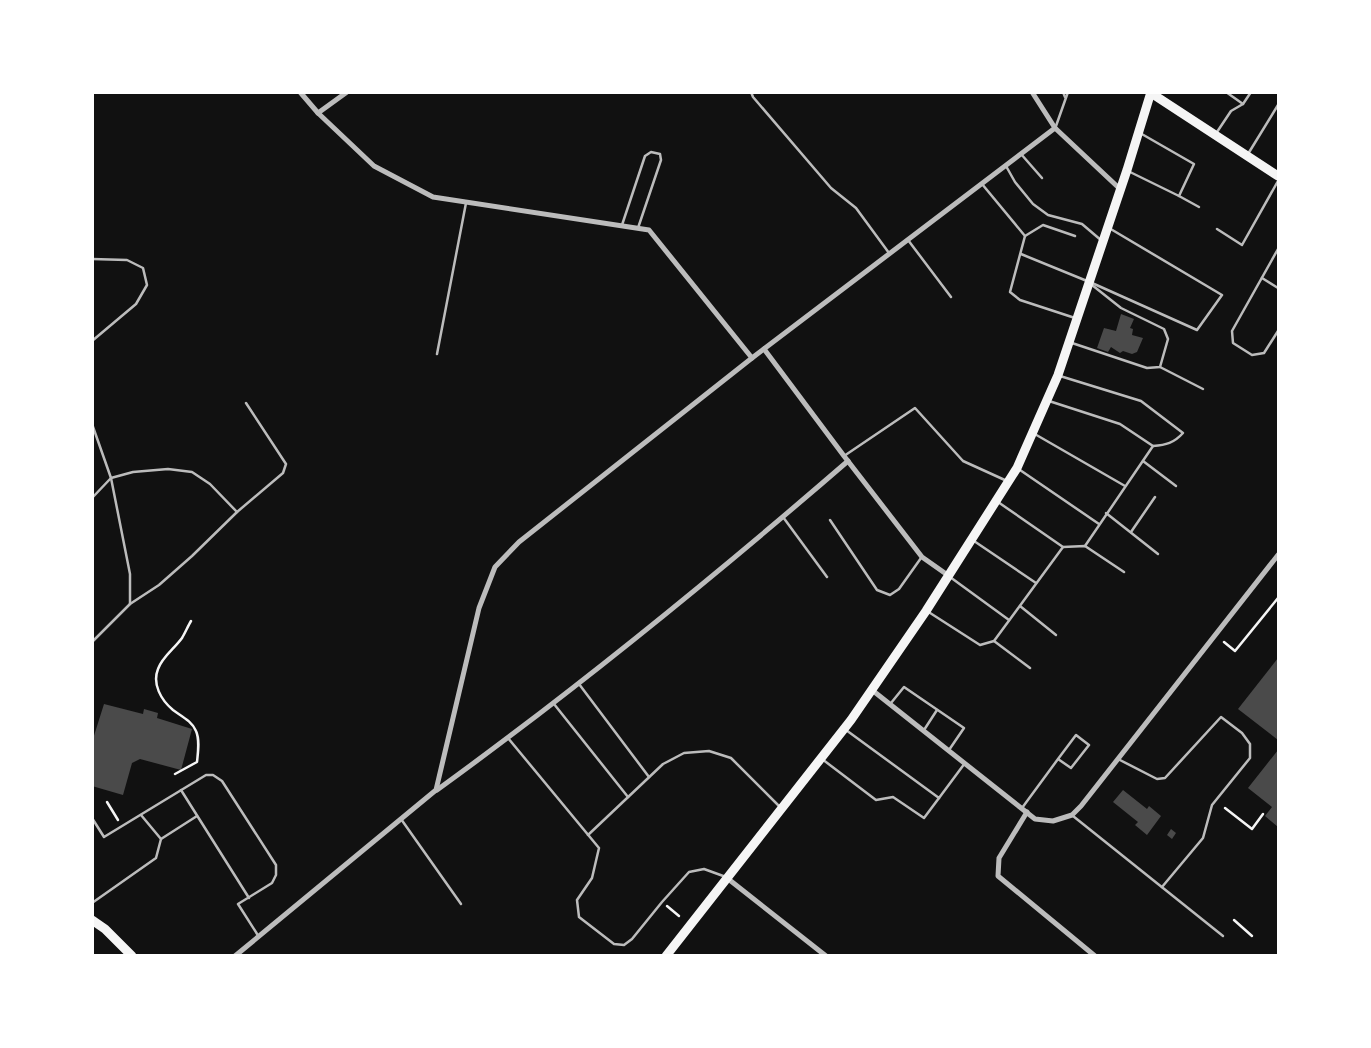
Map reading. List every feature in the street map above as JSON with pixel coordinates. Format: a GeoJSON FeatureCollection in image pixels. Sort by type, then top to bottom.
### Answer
{"type":"FeatureCollection","features":[{"type":"Feature","properties":{"kind":"main road"},"geometry":{"type":"LineString","coordinates":[[666,956],[845,729],[973,540],[1017,468],[1058,375],[1151,93],[1278,176]]}},
{"type":"Feature","properties":{"kind":"main road"},"geometry":{"type":"LineString","coordinates":[[92,920],[105,929],[132,956]]}},
{"type":"Feature","properties":{"kind":"street"},"geometry":{"type":"LineString","coordinates":[[300,92],[318,113],[374,166],[432,197],[649,230],[752,358]]}},
{"type":"Feature","properties":{"kind":"street"},"geometry":{"type":"LineString","coordinates":[[318,113],[347,92]]}},
{"type":"Feature","properties":{"kind":"street"},"geometry":{"type":"LineString","coordinates":[[1032,92],[1055,128],[1120,189]]}},
{"type":"Feature","properties":{"kind":"street"},"geometry":{"type":"LineString","coordinates":[[436,790],[479,608],[495,567],[519,542],[752,358],[1055,128]]}},
{"type":"Feature","properties":{"kind":"street"},"geometry":{"type":"LineString","coordinates":[[764,349],[922,557],[949,576]]}},
{"type":"Feature","properties":{"kind":"street"},"geometry":{"type":"LineString","coordinates":[[235,956],[436,790],[554,704],[783,517],[846,459]]}},
{"type":"Feature","properties":{"kind":"street"},"geometry":{"type":"LineString","coordinates":[[872,690],[1035,819],[1052,821],[1072,815],[1278,555]]}},
{"type":"Feature","properties":{"kind":"street"},"geometry":{"type":"LineString","coordinates":[[1027,812],[999,858],[998,876],[1095,956]]}},
{"type":"Feature","properties":{"kind":"street"},"geometry":{"type":"LineString","coordinates":[[726,878],[826,956]]}},
{"type":"Feature","properties":{"kind":"lane"},"geometry":{"type":"LineString","coordinates":[[752,92],[753,97],[831,188],[856,208],[890,254]]}},
{"type":"Feature","properties":{"kind":"lane"},"geometry":{"type":"LineString","coordinates":[[1063,92],[1066,97]]}},
{"type":"Feature","properties":{"kind":"lane"},"geometry":{"type":"LineString","coordinates":[[1055,128],[1068,92]]}},
{"type":"Feature","properties":{"kind":"lane"},"geometry":{"type":"LineString","coordinates":[[1226,92],[1243,104]]}},
{"type":"Feature","properties":{"kind":"lane"},"geometry":{"type":"LineString","coordinates":[[1215,135],[1231,111],[1243,104],[1251,92]]}},
{"type":"Feature","properties":{"kind":"lane"},"geometry":{"type":"LineString","coordinates":[[1247,155],[1278,105]]}},
{"type":"Feature","properties":{"kind":"lane"},"geometry":{"type":"LineString","coordinates":[[1139,132],[1194,164],[1179,196]]}},
{"type":"Feature","properties":{"kind":"lane"},"geometry":{"type":"LineString","coordinates":[[622,226],[645,156],[651,152],[660,154],[661,160],[638,228]]}},
{"type":"Feature","properties":{"kind":"lane"},"geometry":{"type":"LineString","coordinates":[[1021,154],[1042,178]]}},
{"type":"Feature","properties":{"kind":"lane"},"geometry":{"type":"LineString","coordinates":[[1006,165],[1014,182],[1033,204],[1048,215],[1082,224],[1103,242]]}},
{"type":"Feature","properties":{"kind":"lane"},"geometry":{"type":"LineString","coordinates":[[1127,170],[1199,207]]}},
{"type":"Feature","properties":{"kind":"lane"},"geometry":{"type":"LineString","coordinates":[[1217,228],[1242,245],[1278,181]]}},
{"type":"Feature","properties":{"kind":"lane"},"geometry":{"type":"LineString","coordinates":[[982,184],[1025,236]]}},
{"type":"Feature","properties":{"kind":"lane"},"geometry":{"type":"LineString","coordinates":[[437,354],[466,201]]}},
{"type":"Feature","properties":{"kind":"lane"},"geometry":{"type":"LineString","coordinates":[[1075,236],[1043,225],[1025,236],[1010,292],[1020,300],[1077,319]]}},
{"type":"Feature","properties":{"kind":"lane"},"geometry":{"type":"LineString","coordinates":[[1020,254],[1197,330],[1222,295],[1108,227]]}},
{"type":"Feature","properties":{"kind":"lane"},"geometry":{"type":"LineString","coordinates":[[908,240],[951,296]]}},
{"type":"Feature","properties":{"kind":"lane"},"geometry":{"type":"LineString","coordinates":[[1278,249],[1232,331],[1233,343],[1252,355],[1264,352],[1278,331]]}},
{"type":"Feature","properties":{"kind":"lane"},"geometry":{"type":"LineString","coordinates":[[92,259],[127,260],[143,268],[147,285],[136,304],[92,341]]}},
{"type":"Feature","properties":{"kind":"lane"},"geometry":{"type":"LineString","coordinates":[[1262,278],[1278,288]]}},
{"type":"Feature","properties":{"kind":"lane"},"geometry":{"type":"LineString","coordinates":[[1089,282],[1121,308],[1164,329],[1168,339],[1160,367]]}},
{"type":"Feature","properties":{"kind":"lane"},"geometry":{"type":"LineString","coordinates":[[1069,342],[1147,368],[1160,367],[1203,389]]}},
{"type":"Feature","properties":{"kind":"lane"},"geometry":{"type":"LineString","coordinates":[[1047,400],[1120,424],[1153,446],[1166,445],[1177,439],[1182,433],[1141,401],[1058,375]]}},
{"type":"Feature","properties":{"kind":"lane"},"geometry":{"type":"LineString","coordinates":[[92,642],[130,604],[159,585],[237,512],[283,473],[286,464],[246,404]]}},
{"type":"Feature","properties":{"kind":"lane"},"geometry":{"type":"LineString","coordinates":[[846,459],[915,408],[963,461],[1008,482]]}},
{"type":"Feature","properties":{"kind":"lane"},"geometry":{"type":"LineString","coordinates":[[92,424],[111,478],[130,574],[130,604]]}},
{"type":"Feature","properties":{"kind":"lane"},"geometry":{"type":"LineString","coordinates":[[1033,433],[1126,486]]}},
{"type":"Feature","properties":{"kind":"lane"},"geometry":{"type":"LineString","coordinates":[[1085,546],[1153,446]]}},
{"type":"Feature","properties":{"kind":"lane"},"geometry":{"type":"LineString","coordinates":[[1143,460],[1176,486]]}},
{"type":"Feature","properties":{"kind":"lane"},"geometry":{"type":"LineString","coordinates":[[1017,468],[1099,524]]}},
{"type":"Feature","properties":{"kind":"lane"},"geometry":{"type":"LineString","coordinates":[[92,498],[111,478],[133,472],[168,469],[192,472],[210,484],[237,512]]}},
{"type":"Feature","properties":{"kind":"lane"},"geometry":{"type":"LineString","coordinates":[[1131,532],[1155,497]]}},
{"type":"Feature","properties":{"kind":"lane"},"geometry":{"type":"LineString","coordinates":[[997,501],[1063,547],[1085,546],[1124,572]]}},
{"type":"Feature","properties":{"kind":"lane"},"geometry":{"type":"LineString","coordinates":[[1106,513],[1158,554]]}},
{"type":"Feature","properties":{"kind":"lane"},"geometry":{"type":"LineString","coordinates":[[783,517],[827,577]]}},
{"type":"Feature","properties":{"kind":"lane"},"geometry":{"type":"LineString","coordinates":[[830,520],[877,590],[890,595],[899,589],[922,557]]}},
{"type":"Feature","properties":{"kind":"lane"},"geometry":{"type":"LineString","coordinates":[[973,540],[1036,583]]}},
{"type":"Feature","properties":{"kind":"lane"},"geometry":{"type":"LineString","coordinates":[[926,611],[980,645],[994,641],[1063,547]]}},
{"type":"Feature","properties":{"kind":"lane"},"geometry":{"type":"LineString","coordinates":[[949,576],[1009,620]]}},
{"type":"Feature","properties":{"kind":"lane"},"geometry":{"type":"LineString","coordinates":[[1020,606],[1056,635]]}},
{"type":"Feature","properties":{"kind":"lane"},"geometry":{"type":"LineString","coordinates":[[994,641],[1030,668]]}},
{"type":"Feature","properties":{"kind":"lane"},"geometry":{"type":"LineString","coordinates":[[578,684],[649,776]]}},
{"type":"Feature","properties":{"kind":"lane"},"geometry":{"type":"LineString","coordinates":[[890,704],[904,687],[964,728],[948,750]]}},
{"type":"Feature","properties":{"kind":"lane"},"geometry":{"type":"LineString","coordinates":[[554,704],[628,797]]}},
{"type":"Feature","properties":{"kind":"lane"},"geometry":{"type":"LineString","coordinates":[[924,730],[938,710]]}},
{"type":"Feature","properties":{"kind":"lane"},"geometry":{"type":"LineString","coordinates":[[1118,759],[1157,779],[1165,778],[1221,717],[1242,733],[1250,744],[1250,758],[1212,806],[1203,838],[1162,887]]}},
{"type":"Feature","properties":{"kind":"lane"},"geometry":{"type":"LineString","coordinates":[[845,729],[939,798]]}},
{"type":"Feature","properties":{"kind":"lane"},"geometry":{"type":"LineString","coordinates":[[1022,808],[1058,759],[1076,735],[1088,745],[1071,768],[1058,759]]}},
{"type":"Feature","properties":{"kind":"lane"},"geometry":{"type":"LineString","coordinates":[[508,738],[599,848],[592,878],[577,900],[579,917],[614,944],[624,946],[632,939],[689,872],[704,869],[726,878]]}},
{"type":"Feature","properties":{"kind":"lane"},"geometry":{"type":"LineString","coordinates":[[588,835],[662,764],[684,753],[709,751],[731,758],[781,809]]}},
{"type":"Feature","properties":{"kind":"lane"},"geometry":{"type":"LineString","coordinates":[[821,759],[876,800],[893,797],[924,818],[965,763]]}},
{"type":"Feature","properties":{"kind":"lane"},"geometry":{"type":"LineString","coordinates":[[92,818],[104,837],[206,775],[213,775],[222,781],[276,865],[276,875],[272,883],[238,904],[259,937]]}},
{"type":"Feature","properties":{"kind":"lane"},"geometry":{"type":"LineString","coordinates":[[181,790],[249,898]]}},
{"type":"Feature","properties":{"kind":"lane"},"geometry":{"type":"LineString","coordinates":[[142,814],[161,839]]}},
{"type":"Feature","properties":{"kind":"lane"},"geometry":{"type":"LineString","coordinates":[[1072,815],[1223,936]]}},
{"type":"Feature","properties":{"kind":"lane"},"geometry":{"type":"LineString","coordinates":[[92,903],[156,858],[161,839],[197,816]]}},
{"type":"Feature","properties":{"kind":"lane"},"geometry":{"type":"LineString","coordinates":[[402,819],[461,904]]}},
{"type":"Feature","properties":{"kind":"lane"},"geometry":{"type":"LineString","coordinates":[[243,949],[247,956]]}},
{"type":"Feature","properties":{"kind":"path"},"geometry":{"type":"LineString","coordinates":[[1224,642],[1235,651],[1278,598]]}},
{"type":"Feature","properties":{"kind":"path"},"geometry":{"type":"LineString","coordinates":[[175,774],[197,762],[199,744],[196,730],[188,720],[171,708],[163,698],[157,687],[156,676],[158,666],[182,638],[191,621]]}},
{"type":"Feature","properties":{"kind":"path"},"geometry":{"type":"LineString","coordinates":[[107,802],[122,826]]}},
{"type":"Feature","properties":{"kind":"path"},"geometry":{"type":"LineString","coordinates":[[1226,808],[1252,829],[1263,814]]}},
{"type":"Feature","properties":{"kind":"path"},"geometry":{"type":"LineString","coordinates":[[662,902],[679,916]]}},
{"type":"Feature","properties":{"kind":"path"},"geometry":{"type":"LineString","coordinates":[[1234,920],[1252,936]]}},
{"type":"Feature","properties":{"kind":"building"},"geometry":{"type":"Polygon","coordinates":[[[1121,314],[1134,319],[1130,328],[1133,329],[1132,335],[1143,338],[1137,352],[1132,354],[1123,351],[1120,353],[1111,347],[1108,352],[1097,348],[1104,328],[1116,331],[1121,314]]]}},
{"type":"Feature","properties":{"kind":"building"},"geometry":{"type":"Polygon","coordinates":[[[1278,658],[1278,740],[1238,709],[1278,658]]]}},
{"type":"Feature","properties":{"kind":"building"},"geometry":{"type":"Polygon","coordinates":[[[104,704],[143,714],[144,709],[158,713],[157,718],[192,729],[181,770],[140,759],[132,763],[123,795],[92,786],[92,742],[104,704]]]}},
{"type":"Feature","properties":{"kind":"building"},"geometry":{"type":"Polygon","coordinates":[[[1278,750],[1278,827],[1265,816],[1272,807],[1248,788],[1278,750]]]}},
{"type":"Feature","properties":{"kind":"building"},"geometry":{"type":"Polygon","coordinates":[[[1123,790],[1147,809],[1149,806],[1161,816],[1147,835],[1135,825],[1138,822],[1113,802],[1123,790]]]}},
{"type":"Feature","properties":{"kind":"building"},"geometry":{"type":"Polygon","coordinates":[[[1171,829],[1176,833],[1172,839],[1167,835],[1171,829]]]}}]}
